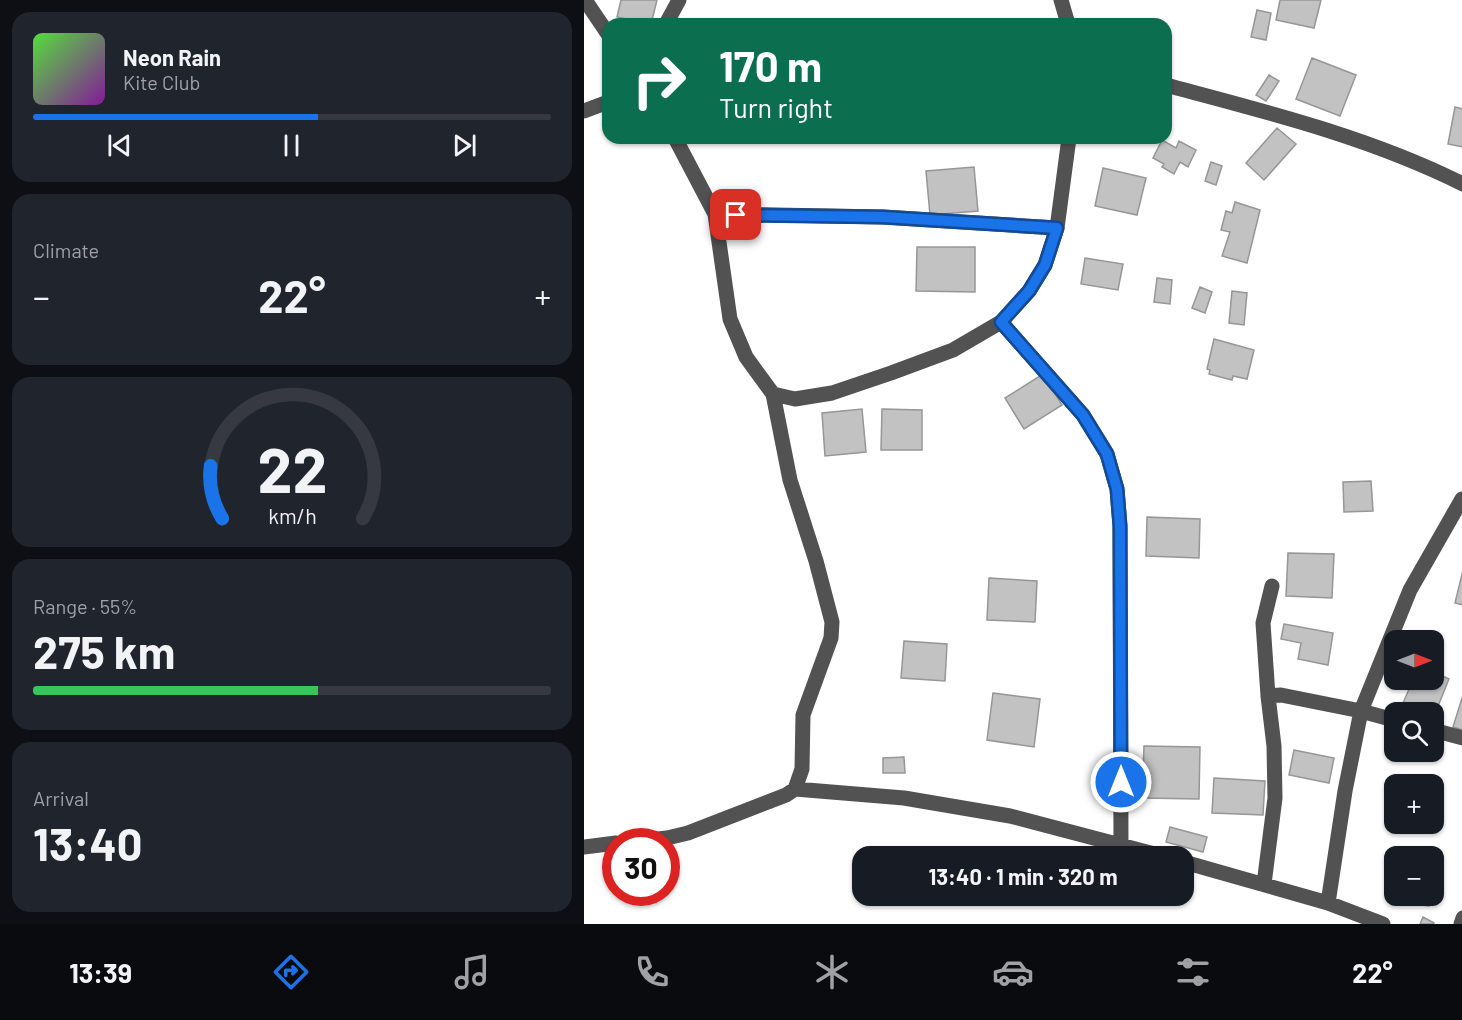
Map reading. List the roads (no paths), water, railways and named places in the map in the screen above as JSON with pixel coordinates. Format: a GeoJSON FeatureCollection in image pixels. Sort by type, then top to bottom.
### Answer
{"type":"FeatureCollection","features":[{"type":"Feature","properties":{"kind":"street"},"geometry":{"type":"LineString","coordinates":[[585,0],[602,25]]}},
{"type":"Feature","properties":{"kind":"street"},"geometry":{"type":"LineString","coordinates":[[669,18],[678,0]]}},
{"type":"Feature","properties":{"kind":"street"},"geometry":{"type":"LineString","coordinates":[[1061,0],[1066,18]]}},
{"type":"Feature","properties":{"kind":"street"},"geometry":{"type":"LineString","coordinates":[[1172,87],[1305,122],[1391,152],[1463,184]]}},
{"type":"Feature","properties":{"kind":"street"},"geometry":{"type":"LineString","coordinates":[[584,111],[602,104]]}},
{"type":"Feature","properties":{"kind":"street"},"geometry":{"type":"LineString","coordinates":[[678,144],[715,214],[730,319],[746,357],[773,394],[790,480],[816,561],[832,622],[831,638],[803,715],[802,769],[795,789]]}},
{"type":"Feature","properties":{"kind":"street"},"geometry":{"type":"LineString","coordinates":[[773,394],[795,399],[832,393],[891,374],[953,350],[1001,322],[1029,291],[1045,265],[1057,228],[1067,144]]}},
{"type":"Feature","properties":{"kind":"street"},"geometry":{"type":"LineString","coordinates":[[715,214],[883,217],[1057,228]]}},
{"type":"Feature","properties":{"kind":"street"},"geometry":{"type":"LineString","coordinates":[[680,835],[786,795],[795,789],[904,798],[1010,816],[1121,846],[1121,537],[1117,489],[1107,454],[1083,415],[1001,322]]}},
{"type":"Feature","properties":{"kind":"street"},"geometry":{"type":"LineString","coordinates":[[1328,903],[1345,791],[1361,711],[1410,590],[1462,499]]}},
{"type":"Feature","properties":{"kind":"street"},"geometry":{"type":"LineString","coordinates":[[1264,884],[1275,798],[1274,746],[1263,623],[1272,586]]}},
{"type":"Feature","properties":{"kind":"street"},"geometry":{"type":"LineString","coordinates":[[1268,696],[1281,695],[1384,717]]}},
{"type":"Feature","properties":{"kind":"street"},"geometry":{"type":"LineString","coordinates":[[1444,733],[1463,738]]}},
{"type":"Feature","properties":{"kind":"street"},"geometry":{"type":"LineString","coordinates":[[584,847],[602,845]]}},
{"type":"Feature","properties":{"kind":"street"},"geometry":{"type":"LineString","coordinates":[[1194,865],[1328,903],[1384,924]]}},
{"type":"Feature","properties":{"kind":"street"},"geometry":{"type":"LineString","coordinates":[[1461,924],[1463,918]]}}]}
